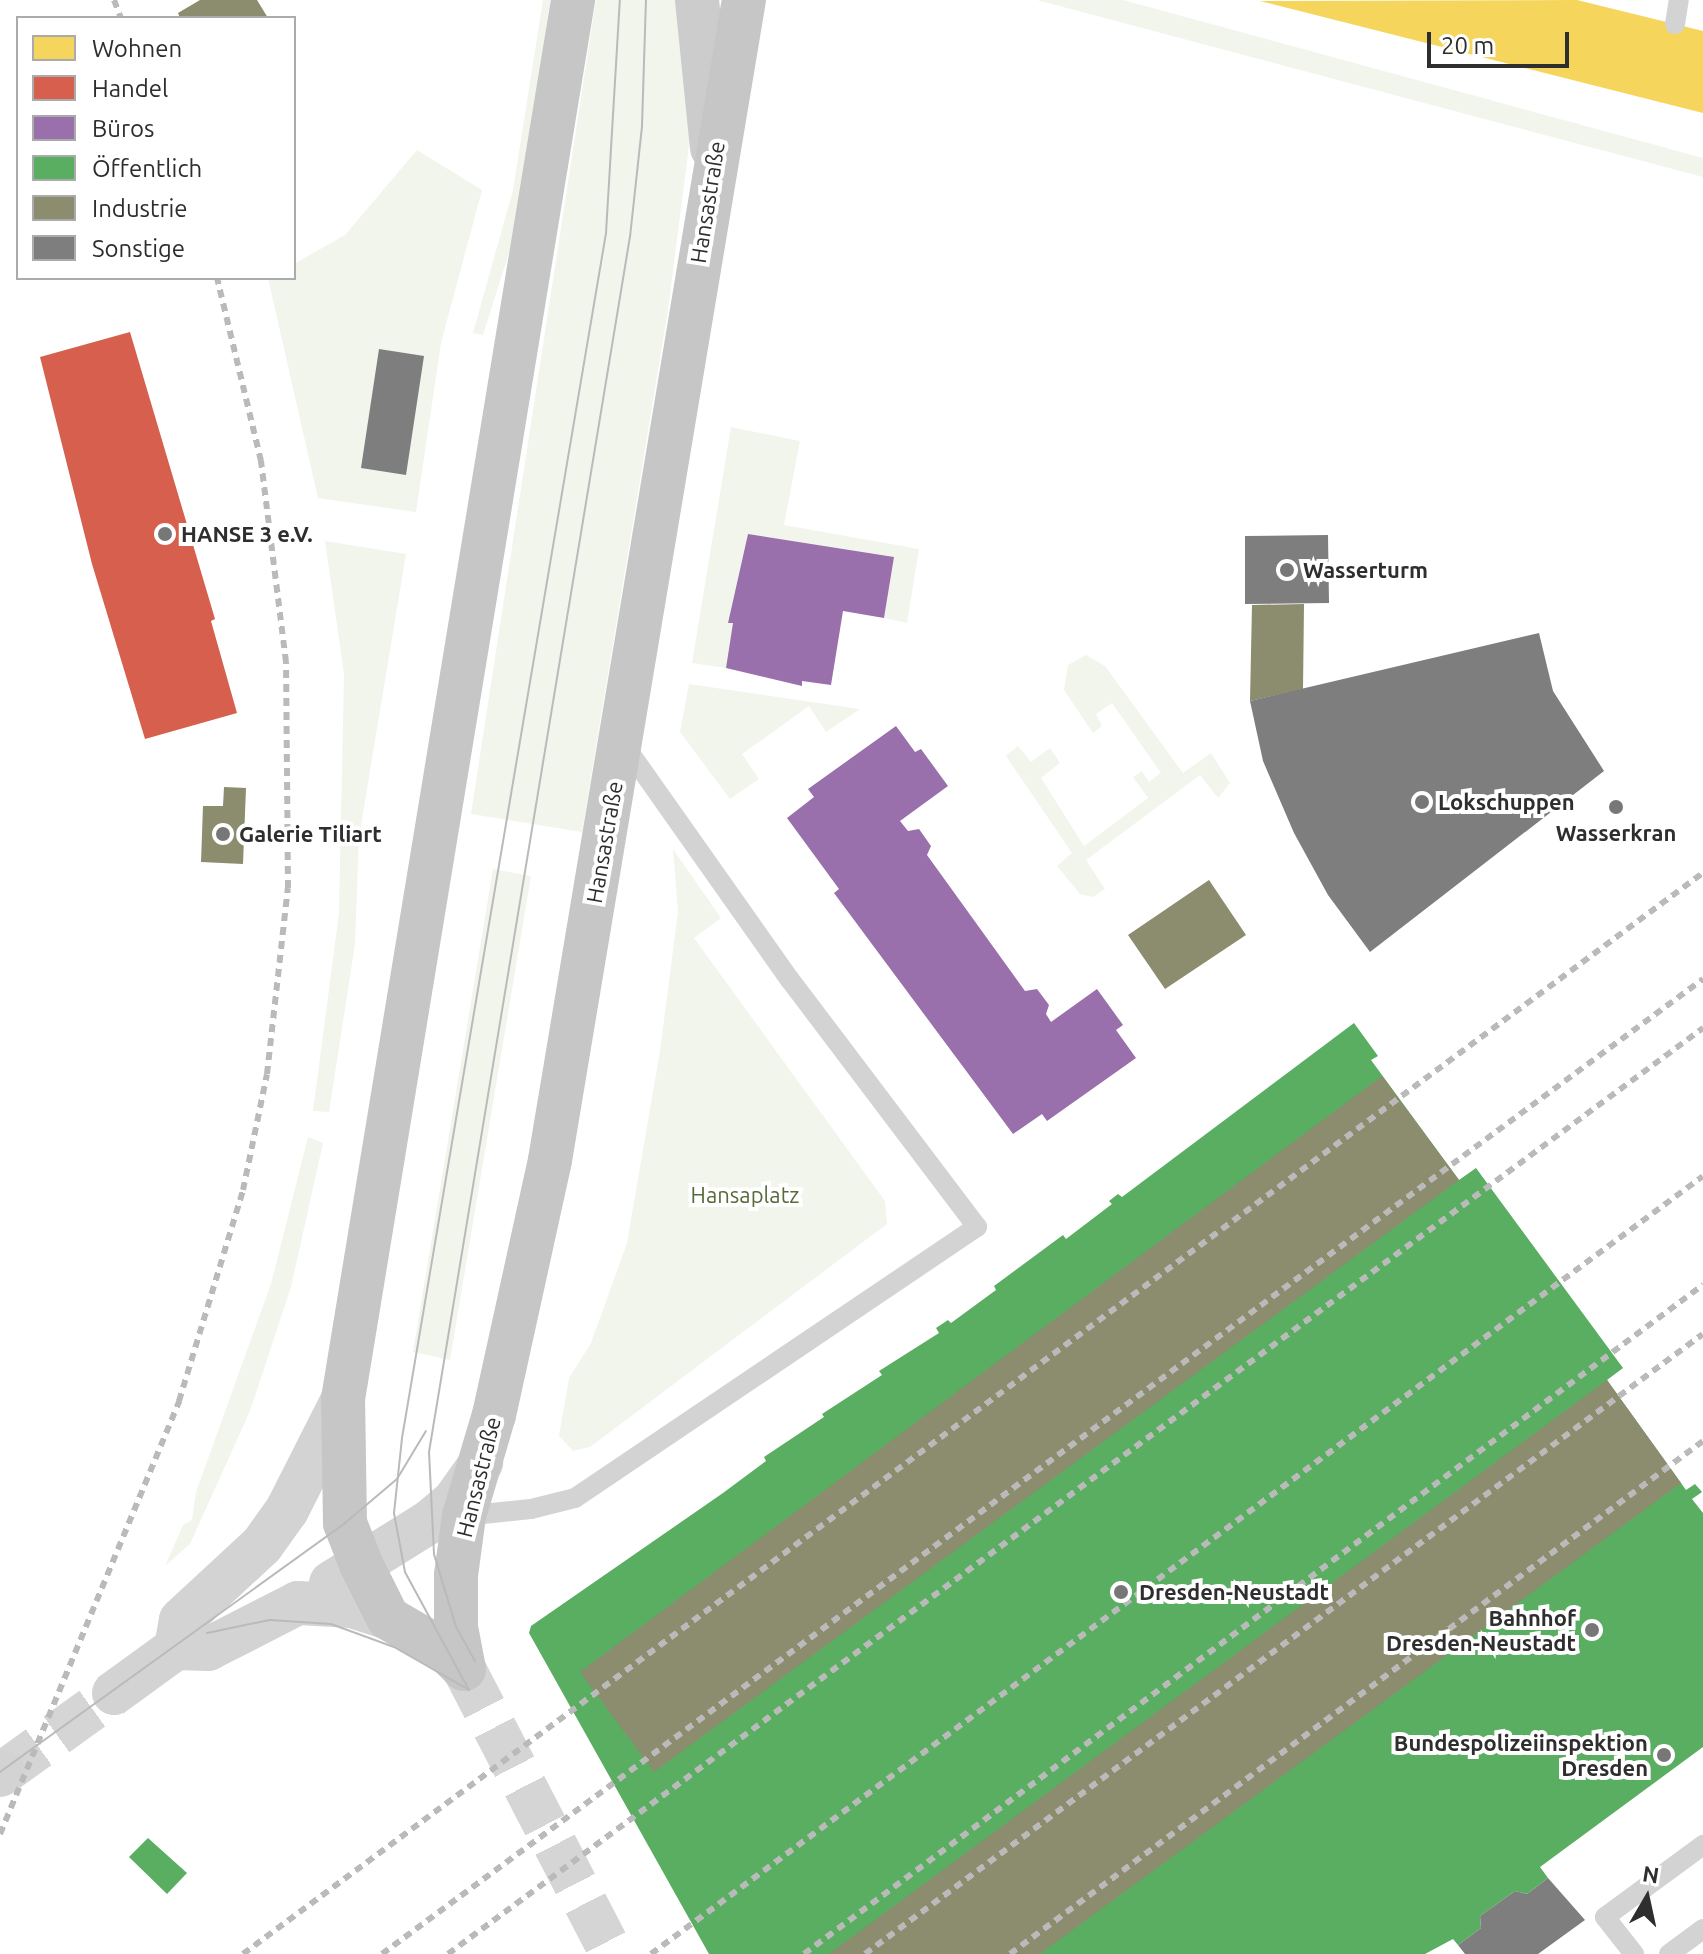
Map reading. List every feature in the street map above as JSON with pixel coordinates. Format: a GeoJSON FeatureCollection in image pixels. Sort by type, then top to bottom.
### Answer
{"type":"FeatureCollection","features":[{"type":"Feature","properties":{"kind":"main road"},"geometry":{"type":"LineString","coordinates":[[388,1618],[345,1523],[343,1399],[573,0]]}},
{"type":"Feature","properties":{"kind":"main road"},"geometry":{"type":"LineString","coordinates":[[697,0],[713,162]]}},
{"type":"Feature","properties":{"kind":"main road","name":"Hansastraße"},"geometry":{"type":"LineString","coordinates":[[388,1618],[448,1653],[464,1669],[456,1627],[456,1575],[464,1516],[483,1459],[550,1160],[621,742],[713,162],[744,0]]}},
{"type":"Feature","properties":{"kind":"street"},"geometry":{"type":"LineString","coordinates":[[176,1648],[181,1620],[262,1545],[287,1510],[343,1399]]}},
{"type":"Feature","properties":{"kind":"street"},"geometry":{"type":"LineString","coordinates":[[114,1693],[176,1648],[208,1649],[298,1603],[361,1564],[454,1501],[483,1459]]}},
{"type":"Feature","properties":{"kind":"street"},"geometry":{"type":"LineString","coordinates":[[298,1603],[352,1606],[388,1618]]}},
{"type":"Feature","properties":{"kind":"lane"},"geometry":{"type":"LineString","coordinates":[[1675,24],[1679,0]]}},
{"type":"Feature","properties":{"kind":"lane"},"geometry":{"type":"LineString","coordinates":[[464,1516],[531,1509],[575,1498],[977,1227],[790,980],[621,742]]}},
{"type":"Feature","properties":{"kind":"lane"},"geometry":{"type":"LineString","coordinates":[[1634,1954],[1605,1917],[1703,1845]]}},
{"type":"Feature","properties":{"kind":"lane"},"geometry":{"type":"LineString","coordinates":[[1669,1954],[1703,1929]]}},
{"type":"Feature","properties":{"kind":"green space"},"geometry":{"type":"Polygon","coordinates":[[[543,0],[550,0],[520,218],[483,335],[473,333],[513,190],[543,0]]]}},
{"type":"Feature","properties":{"kind":"green space"},"geometry":{"type":"Polygon","coordinates":[[[596,0],[683,0],[691,130],[668,310],[582,832],[471,814],[596,0]]]}},
{"type":"Feature","properties":{"kind":"green space"},"geometry":{"type":"Polygon","coordinates":[[[1037,0],[1123,0],[1703,158],[1703,177],[1037,0]]]}},
{"type":"Feature","properties":{"kind":"green space"},"geometry":{"type":"Polygon","coordinates":[[[417,150],[482,190],[441,343],[416,512],[318,498],[268,280],[296,280],[296,263],[345,235],[417,150]]]}},
{"type":"Feature","properties":{"kind":"green space"},"geometry":{"type":"Polygon","coordinates":[[[731,427],[800,441],[784,525],[919,549],[907,623],[884,618],[894,557],[748,534],[728,622],[733,623],[726,668],[692,663],[731,427]]]}},
{"type":"Feature","properties":{"kind":"green space"},"geometry":{"type":"Polygon","coordinates":[[[325,541],[406,554],[359,837],[355,944],[329,1112],[313,1111],[339,913],[344,674],[325,541]]]}},
{"type":"Feature","properties":{"kind":"green space"},"geometry":{"type":"Polygon","coordinates":[[[1086,655],[1105,666],[1183,773],[1211,753],[1230,783],[1218,798],[1200,775],[1086,860],[1105,889],[1093,897],[1080,894],[1057,866],[1072,853],[1006,756],[1018,746],[1031,762],[1050,748],[1060,763],[1041,778],[1084,846],[1148,798],[1133,777],[1142,771],[1149,782],[1161,773],[1112,703],[1096,714],[1102,726],[1093,733],[1064,690],[1068,665],[1086,655]]]}},
{"type":"Feature","properties":{"kind":"green space"},"geometry":{"type":"Polygon","coordinates":[[[689,684],[860,709],[826,732],[809,706],[742,754],[759,779],[730,799],[680,732],[689,684]]]}},
{"type":"Feature","properties":{"kind":"green space","name":"Hansaplatz"},"geometry":{"type":"Polygon","coordinates":[[[673,849],[721,918],[694,938],[885,1201],[887,1224],[590,1447],[573,1451],[559,1436],[569,1378],[591,1343],[627,1243],[660,1051],[678,912],[673,849]]]}},
{"type":"Feature","properties":{"kind":"green space"},"geometry":{"type":"Polygon","coordinates":[[[493,869],[531,876],[450,1360],[413,1352],[493,869]]]}},
{"type":"Feature","properties":{"kind":"green space"},"geometry":{"type":"Polygon","coordinates":[[[308,1137],[323,1143],[291,1287],[250,1411],[190,1544],[165,1566],[183,1525],[192,1520],[196,1492],[271,1284],[308,1137]]]}},
{"type":"Feature","properties":{"kind":"building: Wohnen"},"geometry":{"type":"Polygon","coordinates":[[[1577,0],[1703,31],[1703,113],[1260,1],[1577,0]]]}},
{"type":"Feature","properties":{"kind":"building: Handel"},"geometry":{"type":"Polygon","coordinates":[[[130,332],[215,619],[211,621],[237,713],[145,739],[92,564],[40,357],[130,332]]]}},
{"type":"Feature","properties":{"kind":"building: Büros"},"geometry":{"type":"Polygon","coordinates":[[[748,534],[894,557],[884,618],[843,611],[831,685],[802,681],[802,686],[726,668],[733,623],[728,623],[748,534]]]}},
{"type":"Feature","properties":{"kind":"building: Büros"},"geometry":{"type":"Polygon","coordinates":[[[896,726],[915,752],[921,749],[948,786],[900,821],[908,831],[919,829],[931,846],[927,855],[1025,991],[1037,989],[1049,1005],[1046,1014],[1051,1022],[1097,989],[1123,1025],[1116,1030],[1136,1058],[1047,1121],[1042,1114],[1013,1134],[834,893],[839,889],[787,818],[814,797],[808,789],[896,726]]]}},
{"type":"Feature","properties":{"kind":"building: Öffentlich"},"geometry":{"type":"Polygon","coordinates":[[[1354,1023],[1378,1056],[1371,1060],[1459,1180],[1476,1168],[1623,1368],[1607,1380],[1686,1490],[1695,1484],[1702,1492],[1692,1499],[1703,1513],[1703,1747],[1540,1867],[1548,1878],[1527,1894],[1515,1891],[1480,1916],[1481,1928],[1458,1945],[1453,1939],[1425,1954],[709,1954],[529,1633],[531,1626],[723,1493],[766,1461],[764,1457],[882,1375],[879,1371],[939,1333],[936,1328],[948,1320],[951,1323],[996,1290],[994,1286],[1063,1235],[1066,1239],[1112,1204],[1109,1201],[1118,1194],[1122,1197],[1354,1023]]]}},
{"type":"Feature","properties":{"kind":"building: Öffentlich"},"geometry":{"type":"Polygon","coordinates":[[[148,1838],[187,1873],[167,1894],[129,1857],[148,1838]]]}},
{"type":"Feature","properties":{"kind":"building: Industrie"},"geometry":{"type":"Polygon","coordinates":[[[200,0],[257,0],[267,16],[179,16],[178,13],[200,0]]]}},
{"type":"Feature","properties":{"kind":"building: Industrie"},"geometry":{"type":"Polygon","coordinates":[[[1304,604],[1303,689],[1250,701],[1252,605],[1304,604]]]}},
{"type":"Feature","properties":{"kind":"building: Industrie","name":"Galerie Tiliart"},"geometry":{"type":"Polygon","coordinates":[[[224,787],[246,788],[243,864],[201,862],[203,806],[223,806],[224,787]]]}},
{"type":"Feature","properties":{"kind":"building: Industrie"},"geometry":{"type":"Polygon","coordinates":[[[1209,880],[1246,935],[1165,989],[1128,935],[1209,880]]]}},
{"type":"Feature","properties":{"kind":"building: Industrie"},"geometry":{"type":"Polygon","coordinates":[[[1382,1076],[1459,1180],[654,1772],[580,1672],[1382,1076]]]}},
{"type":"Feature","properties":{"kind":"building: Industrie"},"geometry":{"type":"Polygon","coordinates":[[[1607,1380],[1681,1483],[1040,1954],[829,1954],[1607,1380]]]}},
{"type":"Feature","properties":{"kind":"building: Sonstige"},"geometry":{"type":"Polygon","coordinates":[[[379,349],[424,356],[406,475],[361,468],[379,349]]]}},
{"type":"Feature","properties":{"kind":"building: Sonstige","name":"Wasserturm"},"geometry":{"type":"Polygon","coordinates":[[[1328,535],[1329,603],[1245,604],[1245,536],[1328,535]]]}},
{"type":"Feature","properties":{"kind":"building: Sonstige","name":"Lokschuppen"},"geometry":{"type":"Polygon","coordinates":[[[1539,633],[1553,691],[1604,771],[1370,952],[1328,895],[1294,833],[1263,761],[1250,701],[1539,633]]]}},
{"type":"Feature","properties":{"kind":"building: Sonstige"},"geometry":{"type":"Polygon","coordinates":[[[1548,1878],[1585,1920],[1538,1954],[1465,1954],[1458,1945],[1481,1928],[1480,1916],[1515,1891],[1527,1894],[1548,1878]]]}},
{"type":"Feature","properties":{"kind":"tunnel"},"geometry":{"type":"LineString","coordinates":[[464,1669],[612,1954]]}},
{"type":"Feature","properties":{"kind":"tunnel"},"geometry":{"type":"LineString","coordinates":[[3,1773],[114,1693]]}},
{"type":"Feature","properties":{"kind":"tram line"},"geometry":{"type":"LineString","coordinates":[[469,1690],[405,1572],[394,1513],[402,1438],[606,233],[620,0]]}},
{"type":"Feature","properties":{"kind":"tram line"},"geometry":{"type":"LineString","coordinates":[[475,1661],[456,1627],[434,1554],[429,1452],[630,237],[642,126],[646,0]]}},
{"type":"Feature","properties":{"kind":"tram line"},"geometry":{"type":"LineString","coordinates":[[0,1772],[345,1523],[397,1479],[426,1431]]}},
{"type":"Feature","properties":{"kind":"tram line"},"geometry":{"type":"LineString","coordinates":[[207,1633],[270,1620],[331,1624],[394,1647],[469,1690]]}},
{"type":"Feature","properties":{"kind":"railway"},"geometry":{"type":"LineString","coordinates":[[114,0],[120,16]]}},
{"type":"Feature","properties":{"kind":"railway"},"geometry":{"type":"LineString","coordinates":[[0,1834],[179,1401],[243,1190],[267,1074],[288,888],[286,662],[261,461],[217,280]]}},
{"type":"Feature","properties":{"kind":"railway"},"geometry":{"type":"LineString","coordinates":[[243,1954],[1703,873]]}},
{"type":"Feature","properties":{"kind":"railway"},"geometry":{"type":"LineString","coordinates":[[382,1954],[1703,979]]}},
{"type":"Feature","properties":{"kind":"railway"},"geometry":{"type":"LineString","coordinates":[[448,1954],[1703,1028]]}},
{"type":"Feature","properties":{"kind":"railway"},"geometry":{"type":"LineString","coordinates":[[651,1954],[1703,1176]]}},
{"type":"Feature","properties":{"kind":"railway"},"geometry":{"type":"LineString","coordinates":[[804,1954],[1703,1285]]}},
{"type":"Feature","properties":{"kind":"railway"},"geometry":{"type":"LineString","coordinates":[[865,1954],[1703,1334]]}},
{"type":"Feature","properties":{"kind":"railway"},"geometry":{"type":"LineString","coordinates":[[1010,1954],[1703,1441]]}},
{"type":"Feature","properties":{"kind":"place","name":"HANSE 3 e.V."},"geometry":{"type":"Point","coordinates":[165,534]}},
{"type":"Feature","properties":{"kind":"place","name":"Wasserturm"},"geometry":{"type":"Point","coordinates":[1287,570]}},
{"type":"Feature","properties":{"kind":"place","name":"Lokschuppen"},"geometry":{"type":"Point","coordinates":[1422,802]}},
{"type":"Feature","properties":{"kind":"place","name":"Wasserkran"},"geometry":{"type":"Point","coordinates":[1616,807]}},
{"type":"Feature","properties":{"kind":"place","name":"Galerie Tiliart"},"geometry":{"type":"Point","coordinates":[223,834]}},
{"type":"Feature","properties":{"kind":"place","name":"Dresden-Neustadt"},"geometry":{"type":"Point","coordinates":[1121,1592]}},
{"type":"Feature","properties":{"kind":"place","name":"Bahnhof Dresden-Neustadt"},"geometry":{"type":"Point","coordinates":[1592,1630]}},
{"type":"Feature","properties":{"kind":"place","name":"Bundespolizeiinspektion Dresden"},"geometry":{"type":"Point","coordinates":[1664,1755]}}]}
